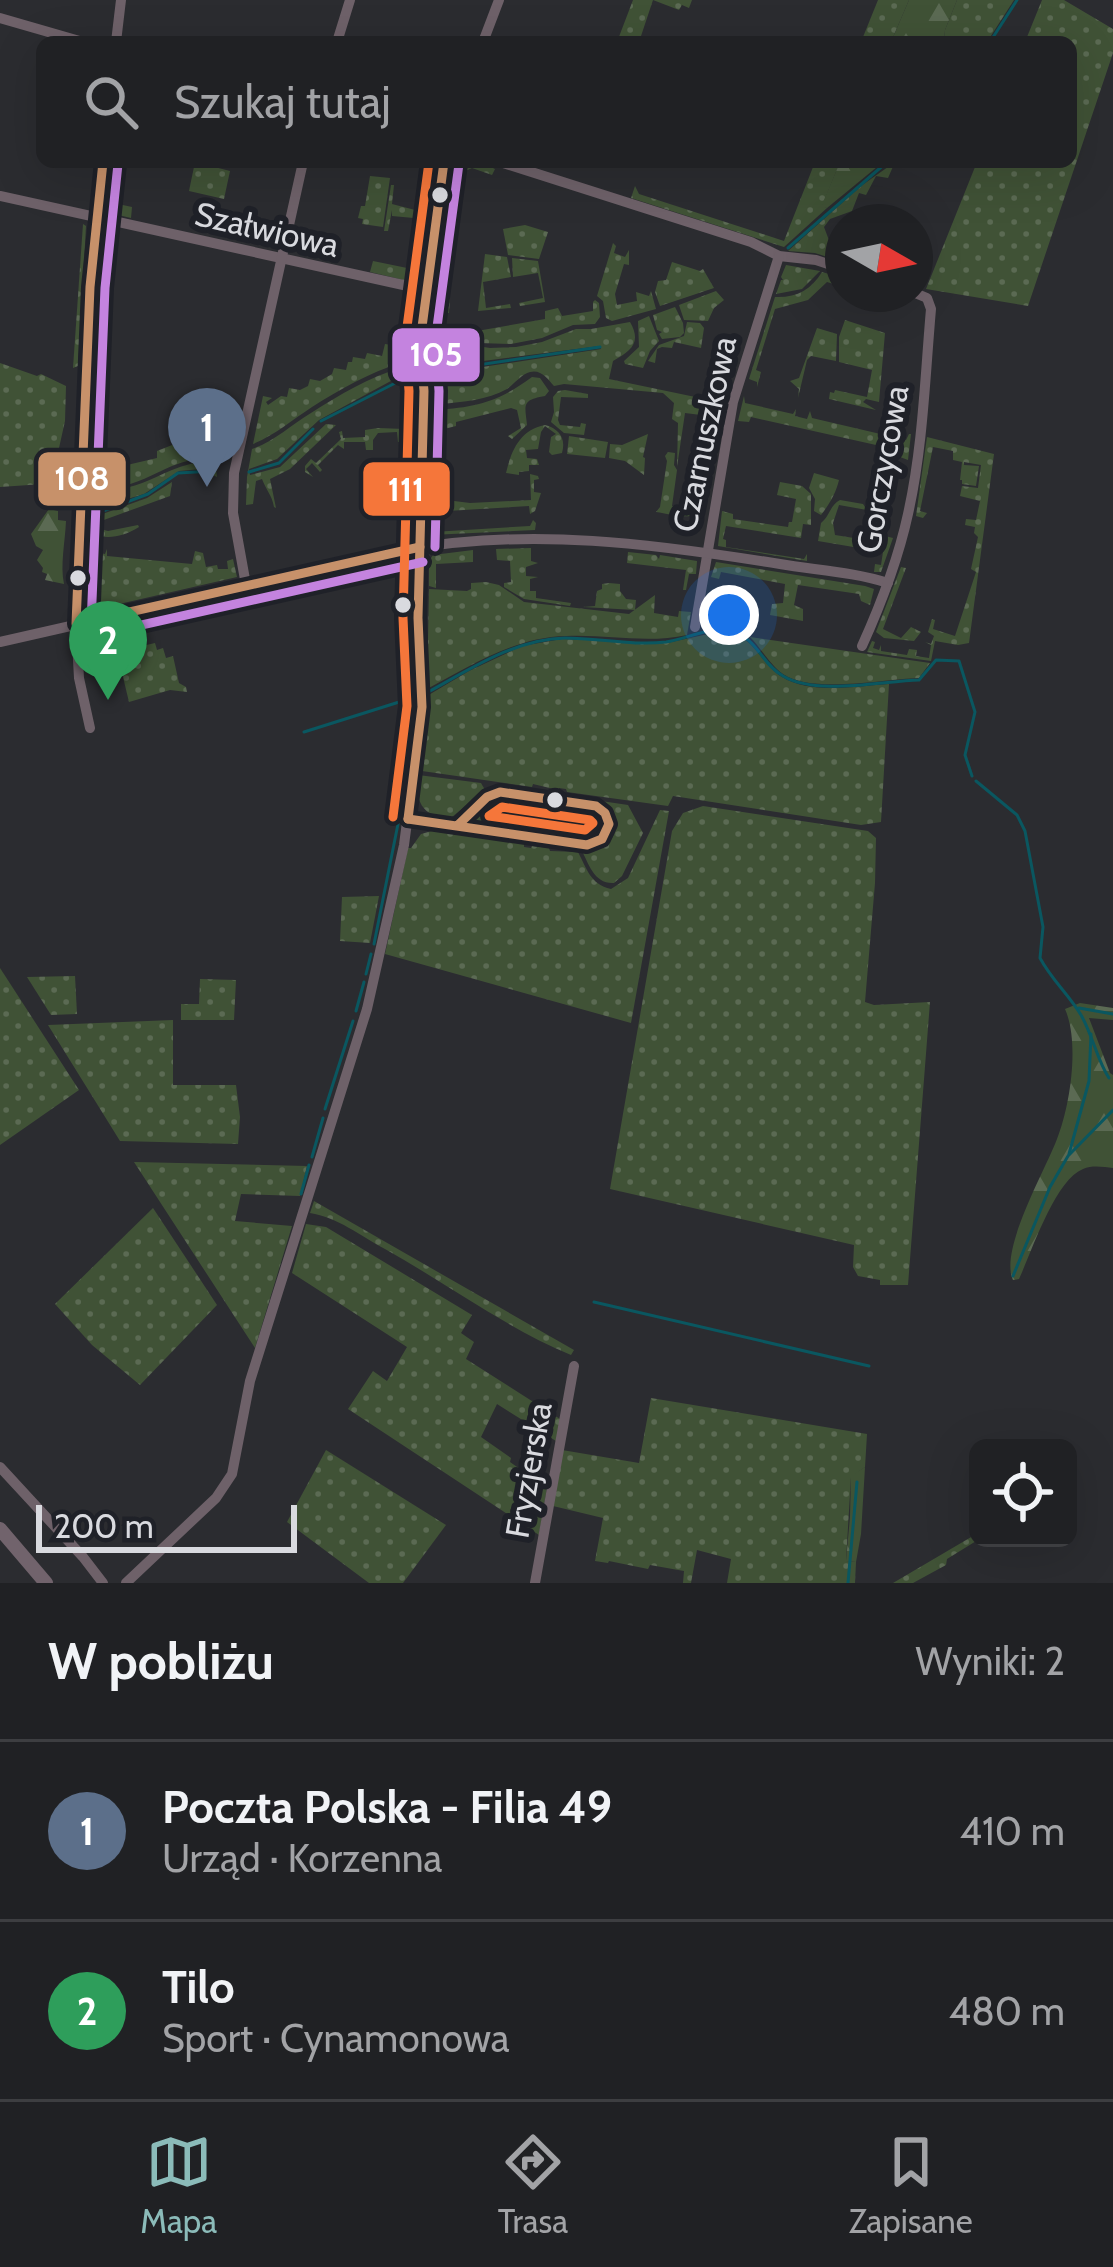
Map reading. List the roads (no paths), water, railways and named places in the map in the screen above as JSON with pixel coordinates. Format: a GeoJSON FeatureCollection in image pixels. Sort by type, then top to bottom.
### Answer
{"type":"FeatureCollection","features":[{"type":"Feature","properties":{"kind":"street"},"geometry":{"type":"LineString","coordinates":[[117,36],[121,0]]}},
{"type":"Feature","properties":{"kind":"street"},"geometry":{"type":"LineString","coordinates":[[339,36],[350,0]]}},
{"type":"Feature","properties":{"kind":"street"},"geometry":{"type":"LineString","coordinates":[[485,36],[499,0]]}},
{"type":"Feature","properties":{"kind":"street"},"geometry":{"type":"LineString","coordinates":[[0,18],[62,36]]}},
{"type":"Feature","properties":{"kind":"street"},"geometry":{"type":"LineString","coordinates":[[90,728],[79,677],[76,624],[90,287],[102,168]]}},
{"type":"Feature","properties":{"kind":"street"},"geometry":{"type":"LineString","coordinates":[[246,586],[234,524],[234,473],[303,168]]}},
{"type":"Feature","properties":{"kind":"street"},"geometry":{"type":"LineString","coordinates":[[126,1583],[216,1498],[232,1474],[250,1381],[367,1009],[404,845],[422,706],[418,618],[424,392],[420,341],[443,168]]}},
{"type":"Feature","properties":{"kind":"street"},"geometry":{"type":"LineString","coordinates":[[519,168],[751,242],[779,256],[825,263]]}},
{"type":"Feature","properties":{"kind":"street","name":"Szałwiowa"},"geometry":{"type":"LineString","coordinates":[[0,196],[426,290]]}},
{"type":"Feature","properties":{"kind":"street","name":"Czarnuszkowa"},"geometry":{"type":"LineString","coordinates":[[695,627],[733,402],[779,256]]}},
{"type":"Feature","properties":{"kind":"street","name":"Gorczycowa"},"geometry":{"type":"LineString","coordinates":[[862,646],[907,519],[917,465],[931,312]]}},
{"type":"Feature","properties":{"kind":"street"},"geometry":{"type":"LineString","coordinates":[[0,642],[420,547],[468,542],[633,543],[888,583]]}},
{"type":"Feature","properties":{"kind":"street","name":"Fryzjerska"},"geometry":{"type":"LineString","coordinates":[[535,1583],[574,1366]]}},
{"type":"Feature","properties":{"kind":"street"},"geometry":{"type":"LineString","coordinates":[[0,1467],[103,1583]]}},
{"type":"Feature","properties":{"kind":"street"},"geometry":{"type":"LineString","coordinates":[[0,1529],[46,1583]]}},
{"type":"Feature","properties":{"kind":"waterway"},"geometry":{"type":"LineString","coordinates":[[994,36],[1017,0]]}},
{"type":"Feature","properties":{"kind":"waterway"},"geometry":{"type":"LineString","coordinates":[[788,248],[880,168]]}},
{"type":"Feature","properties":{"kind":"waterway"},"geometry":{"type":"LineString","coordinates":[[437,371],[600,347]]}},
{"type":"Feature","properties":{"kind":"waterway"},"geometry":{"type":"LineString","coordinates":[[321,421],[409,376]]}},
{"type":"Feature","properties":{"kind":"waterway"},"geometry":{"type":"LineString","coordinates":[[249,472],[279,463],[313,429]]}},
{"type":"Feature","properties":{"kind":"waterway"},"geometry":{"type":"LineString","coordinates":[[95,514],[148,494],[178,473],[213,471]]}},
{"type":"Feature","properties":{"kind":"waterway"},"geometry":{"type":"LineString","coordinates":[[430,691],[512,649],[565,638],[653,643],[729,631],[746,638],[783,676],[813,685],[919,680],[936,660],[959,661],[975,712],[965,755],[972,776]]}},
{"type":"Feature","properties":{"kind":"waterway"},"geometry":{"type":"LineString","coordinates":[[304,732],[415,697],[400,811]]}},
{"type":"Feature","properties":{"kind":"waterway"},"geometry":{"type":"LineString","coordinates":[[976,781],[1017,815],[1025,831],[1043,927],[1040,958],[1081,1015],[1109,1078]]}},
{"type":"Feature","properties":{"kind":"waterway"},"geometry":{"type":"LineString","coordinates":[[374,944],[398,824]]}},
{"type":"Feature","properties":{"kind":"waterway"},"geometry":{"type":"LineString","coordinates":[[366,974],[371,954]]}},
{"type":"Feature","properties":{"kind":"waterway"},"geometry":{"type":"LineString","coordinates":[[356,1011],[364,982]]}},
{"type":"Feature","properties":{"kind":"waterway"},"geometry":{"type":"LineString","coordinates":[[1079,1008],[1113,1014]]}},
{"type":"Feature","properties":{"kind":"waterway"},"geometry":{"type":"LineString","coordinates":[[325,1109],[353,1021]]}},
{"type":"Feature","properties":{"kind":"waterway"},"geometry":{"type":"LineString","coordinates":[[1069,1154],[1089,1081],[1091,1034]]}},
{"type":"Feature","properties":{"kind":"waterway"},"geometry":{"type":"LineString","coordinates":[[1013,1276],[1068,1156],[1113,1110]]}},
{"type":"Feature","properties":{"kind":"waterway"},"geometry":{"type":"LineString","coordinates":[[312,1157],[323,1118]]}},
{"type":"Feature","properties":{"kind":"waterway"},"geometry":{"type":"LineString","coordinates":[[301,1194],[309,1165]]}},
{"type":"Feature","properties":{"kind":"waterway"},"geometry":{"type":"LineString","coordinates":[[594,1302],[869,1366]]}},
{"type":"Feature","properties":{"kind":"waterway"},"geometry":{"type":"LineString","coordinates":[[848,1583],[857,1482]]}},
{"type":"Feature","properties":{"kind":"place","name":"Poczta Polska - Filia 49"},"geometry":{"type":"Point","coordinates":[207,487]}},
{"type":"Feature","properties":{"kind":"place","name":"Tilo"},"geometry":{"type":"Point","coordinates":[108,700]}}]}
